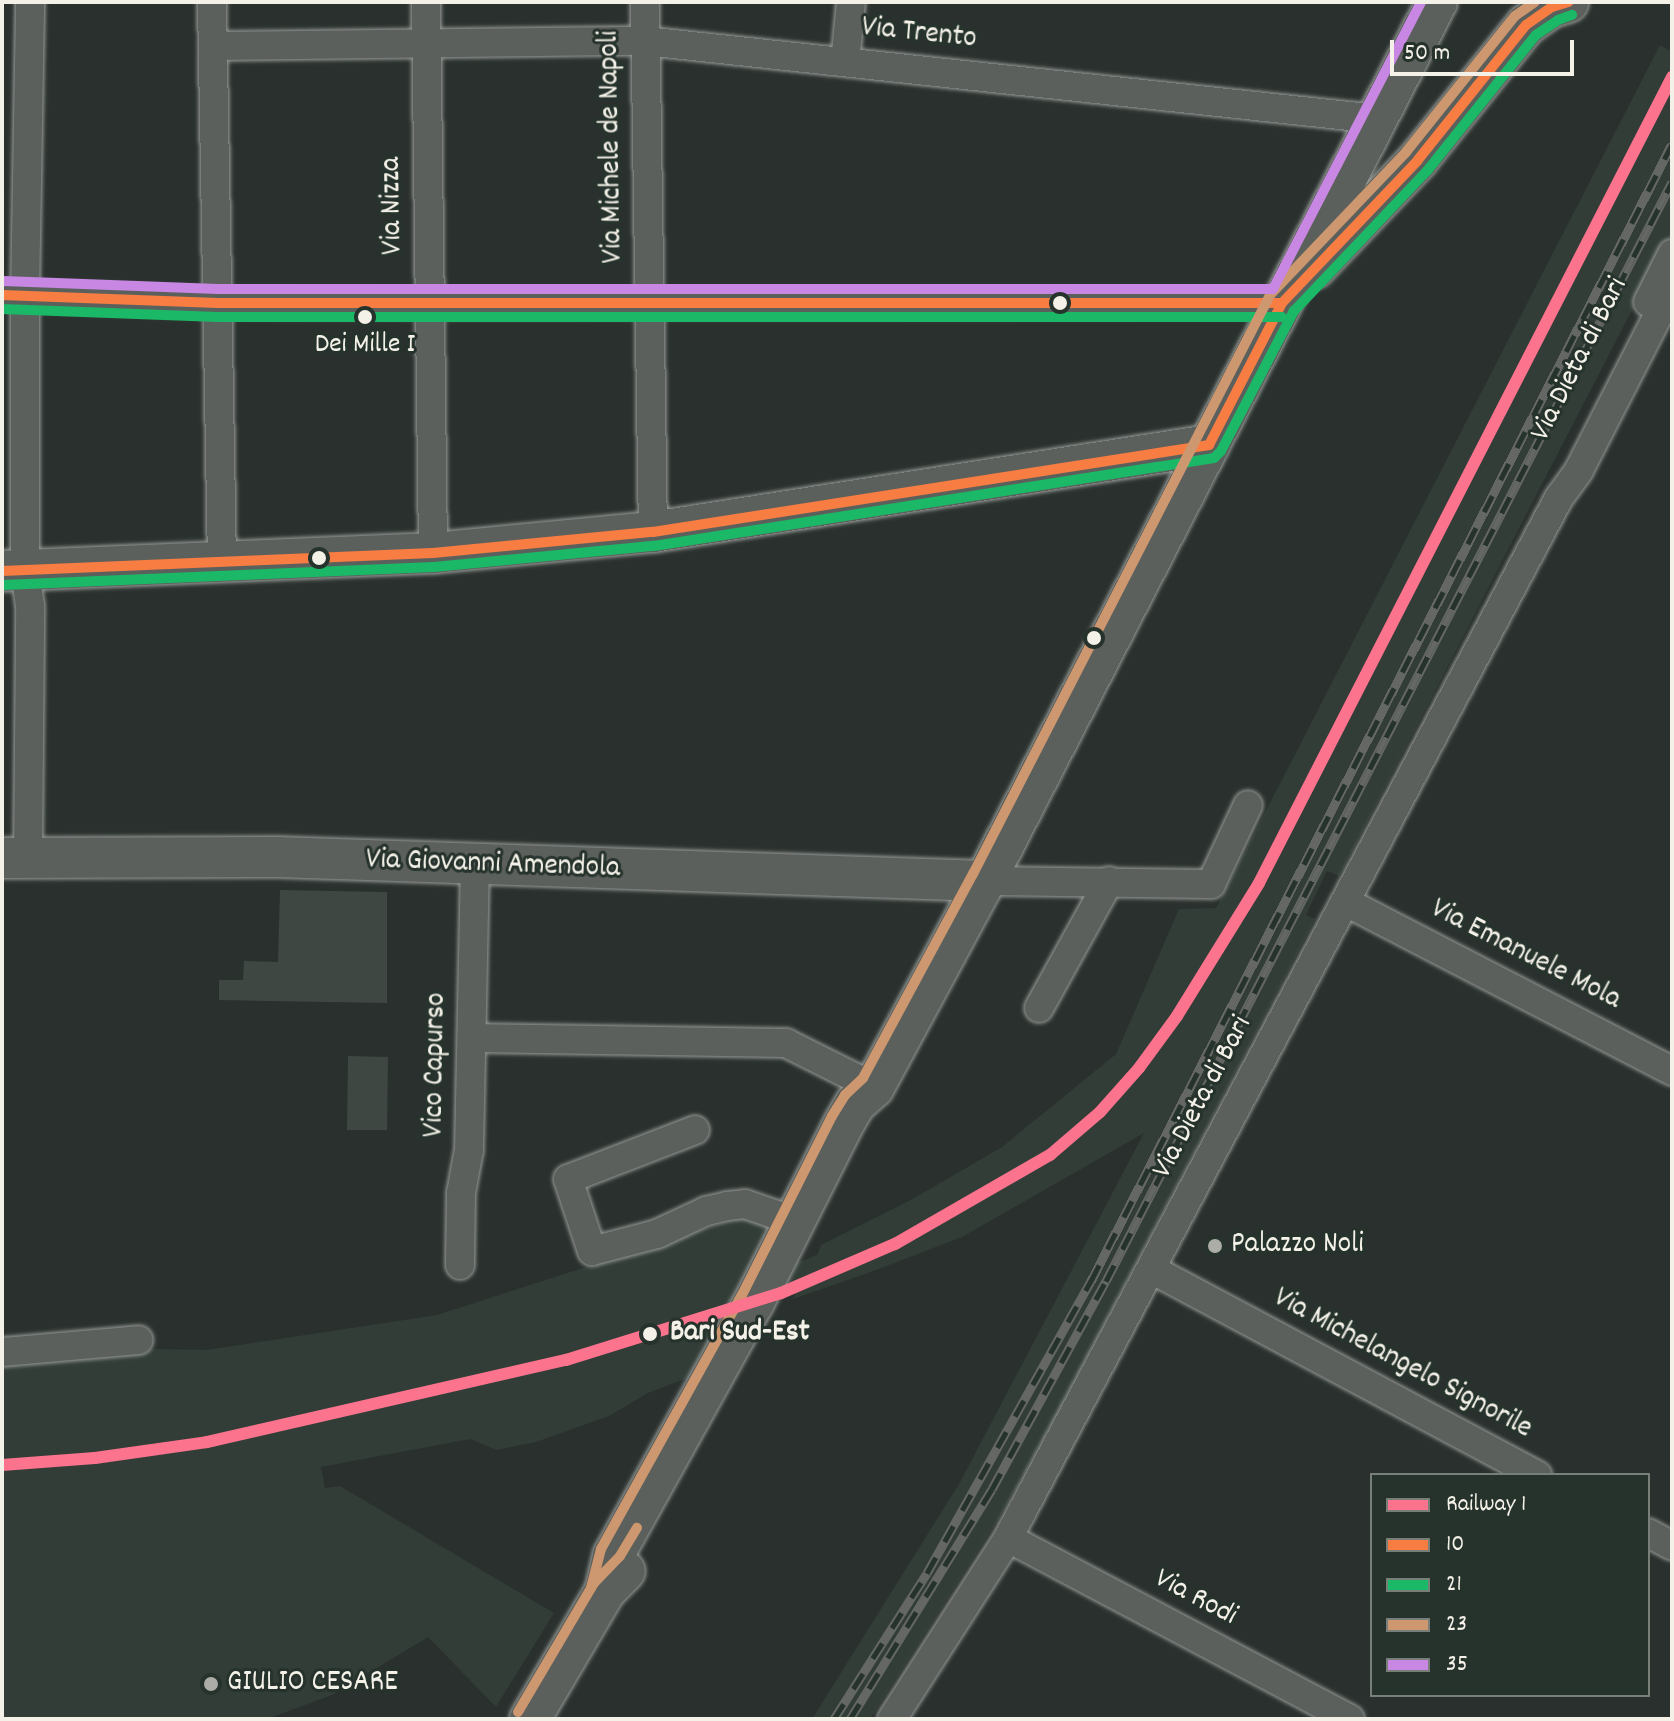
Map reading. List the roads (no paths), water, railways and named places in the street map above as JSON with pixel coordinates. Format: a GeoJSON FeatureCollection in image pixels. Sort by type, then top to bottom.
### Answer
{"type":"FeatureCollection","features":[{"type":"Feature","properties":{"kind":"main road"},"geometry":{"type":"LineString","coordinates":[[605,1591],[613,1556],[754,1302],[855,1104],[874,1087],[985,881],[1437,2]]}},
{"type":"Feature","properties":{"kind":"main road"},"geometry":{"type":"LineString","coordinates":[[1282,303],[1417,161],[1526,25],[1552,7],[1568,2]]}},
{"type":"Feature","properties":{"kind":"main road"},"geometry":{"type":"LineString","coordinates":[[13,571],[433,553],[653,532],[1209,445]]}},
{"type":"Feature","properties":{"kind":"main road","name":"Via Giovanni Amendola"},"geometry":{"type":"LineString","coordinates":[[15,858],[277,857],[985,881]]}},
{"type":"Feature","properties":{"kind":"main road"},"geometry":{"type":"LineString","coordinates":[[530,1719],[605,1591],[631,1565],[721,1407],[865,1134],[872,1117],[874,1087]]}},
{"type":"Feature","properties":{"kind":"street"},"geometry":{"type":"LineString","coordinates":[[15,858],[30,606],[13,571],[14,295],[30,2]]}},
{"type":"Feature","properties":{"kind":"street"},"geometry":{"type":"LineString","coordinates":[[212,2],[222,562]]}},
{"type":"Feature","properties":{"kind":"street","name":"Via Nizza"},"geometry":{"type":"LineString","coordinates":[[426,2],[433,553]]}},
{"type":"Feature","properties":{"kind":"street","name":"Via Michele de Napoli"},"geometry":{"type":"LineString","coordinates":[[645,2],[653,532]]}},
{"type":"Feature","properties":{"kind":"street"},"geometry":{"type":"LineString","coordinates":[[845,62],[851,2]]}},
{"type":"Feature","properties":{"kind":"street","name":"Via Trento"},"geometry":{"type":"LineString","coordinates":[[213,46],[645,41],[1377,119]]}},
{"type":"Feature","properties":{"kind":"street","name":"Via Dieta di Bari"},"geometry":{"type":"LineString","coordinates":[[1559,498],[1562,475],[1672,254]]}},
{"type":"Feature","properties":{"kind":"street","name":"Via Dieta di Bari"},"geometry":{"type":"LineString","coordinates":[[892,1719],[1008,1538],[1559,498],[1579,470],[1672,288]]}},
{"type":"Feature","properties":{"kind":"street"},"geometry":{"type":"LineString","coordinates":[[14,295],[218,303],[1282,303]]}},
{"type":"Feature","properties":{"kind":"street"},"geometry":{"type":"LineString","coordinates":[[985,881],[1211,884],[1248,805]]}},
{"type":"Feature","properties":{"kind":"street","name":"Vico Capurso"},"geometry":{"type":"LineString","coordinates":[[460,1265],[461,1193],[469,1150],[475,866]]}},
{"type":"Feature","properties":{"kind":"street"},"geometry":{"type":"LineString","coordinates":[[1039,1008],[1109,881]]}},
{"type":"Feature","properties":{"kind":"street","name":"Via Emanuele Mola"},"geometry":{"type":"LineString","coordinates":[[1346,902],[1672,1071]]}},
{"type":"Feature","properties":{"kind":"street"},"geometry":{"type":"LineString","coordinates":[[472,1038],[786,1043],[874,1087]]}},
{"type":"Feature","properties":{"kind":"street"},"geometry":{"type":"LineString","coordinates":[[695,1130],[568,1179],[592,1251],[657,1234],[706,1211],[727,1206],[745,1204],[794,1221]]}},
{"type":"Feature","properties":{"kind":"street","name":"Via Michelangelo Signorile"},"geometry":{"type":"LineString","coordinates":[[1151,1269],[1533,1473]]}},
{"type":"Feature","properties":{"kind":"street"},"geometry":{"type":"LineString","coordinates":[[2,1352],[138,1340]]}},
{"type":"Feature","properties":{"kind":"street"},"geometry":{"type":"LineString","coordinates":[[1650,1534],[1672,1546]]}},
{"type":"Feature","properties":{"kind":"street","name":"Via Rodi"},"geometry":{"type":"LineString","coordinates":[[1008,1538],[1350,1719]]}},
{"type":"Feature","properties":{"kind":"railway"},"geometry":{"type":"LineString","coordinates":[[834,1719],[927,1573],[1091,1281],[1672,144]]}},
{"type":"Feature","properties":{"kind":"railway"},"geometry":{"type":"LineString","coordinates":[[850,1719],[992,1489],[1106,1281],[1672,182]]}},
{"type":"Feature","properties":{"kind":"rail line","name":"1"},"geometry":{"type":"LineString","coordinates":[[2,1465],[95,1458],[207,1442],[566,1360],[781,1293],[895,1244],[1050,1155],[1100,1112],[1139,1068],[1177,1016],[1259,883],[1672,77]]}},
{"type":"Feature","properties":{"kind":"place","name":"Dei Mille I"},"geometry":{"type":"Point","coordinates":[365,317]}},
{"type":"Feature","properties":{"kind":"place","name":"Palazzo Noli"},"geometry":{"type":"Point","coordinates":[1215,1246]}},
{"type":"Feature","properties":{"kind":"place","name":"Bari Sud-Est"},"geometry":{"type":"Point","coordinates":[650,1334]}},
{"type":"Feature","properties":{"kind":"place","name":"GIULIO CESARE"},"geometry":{"type":"Point","coordinates":[211,1684]}}]}
